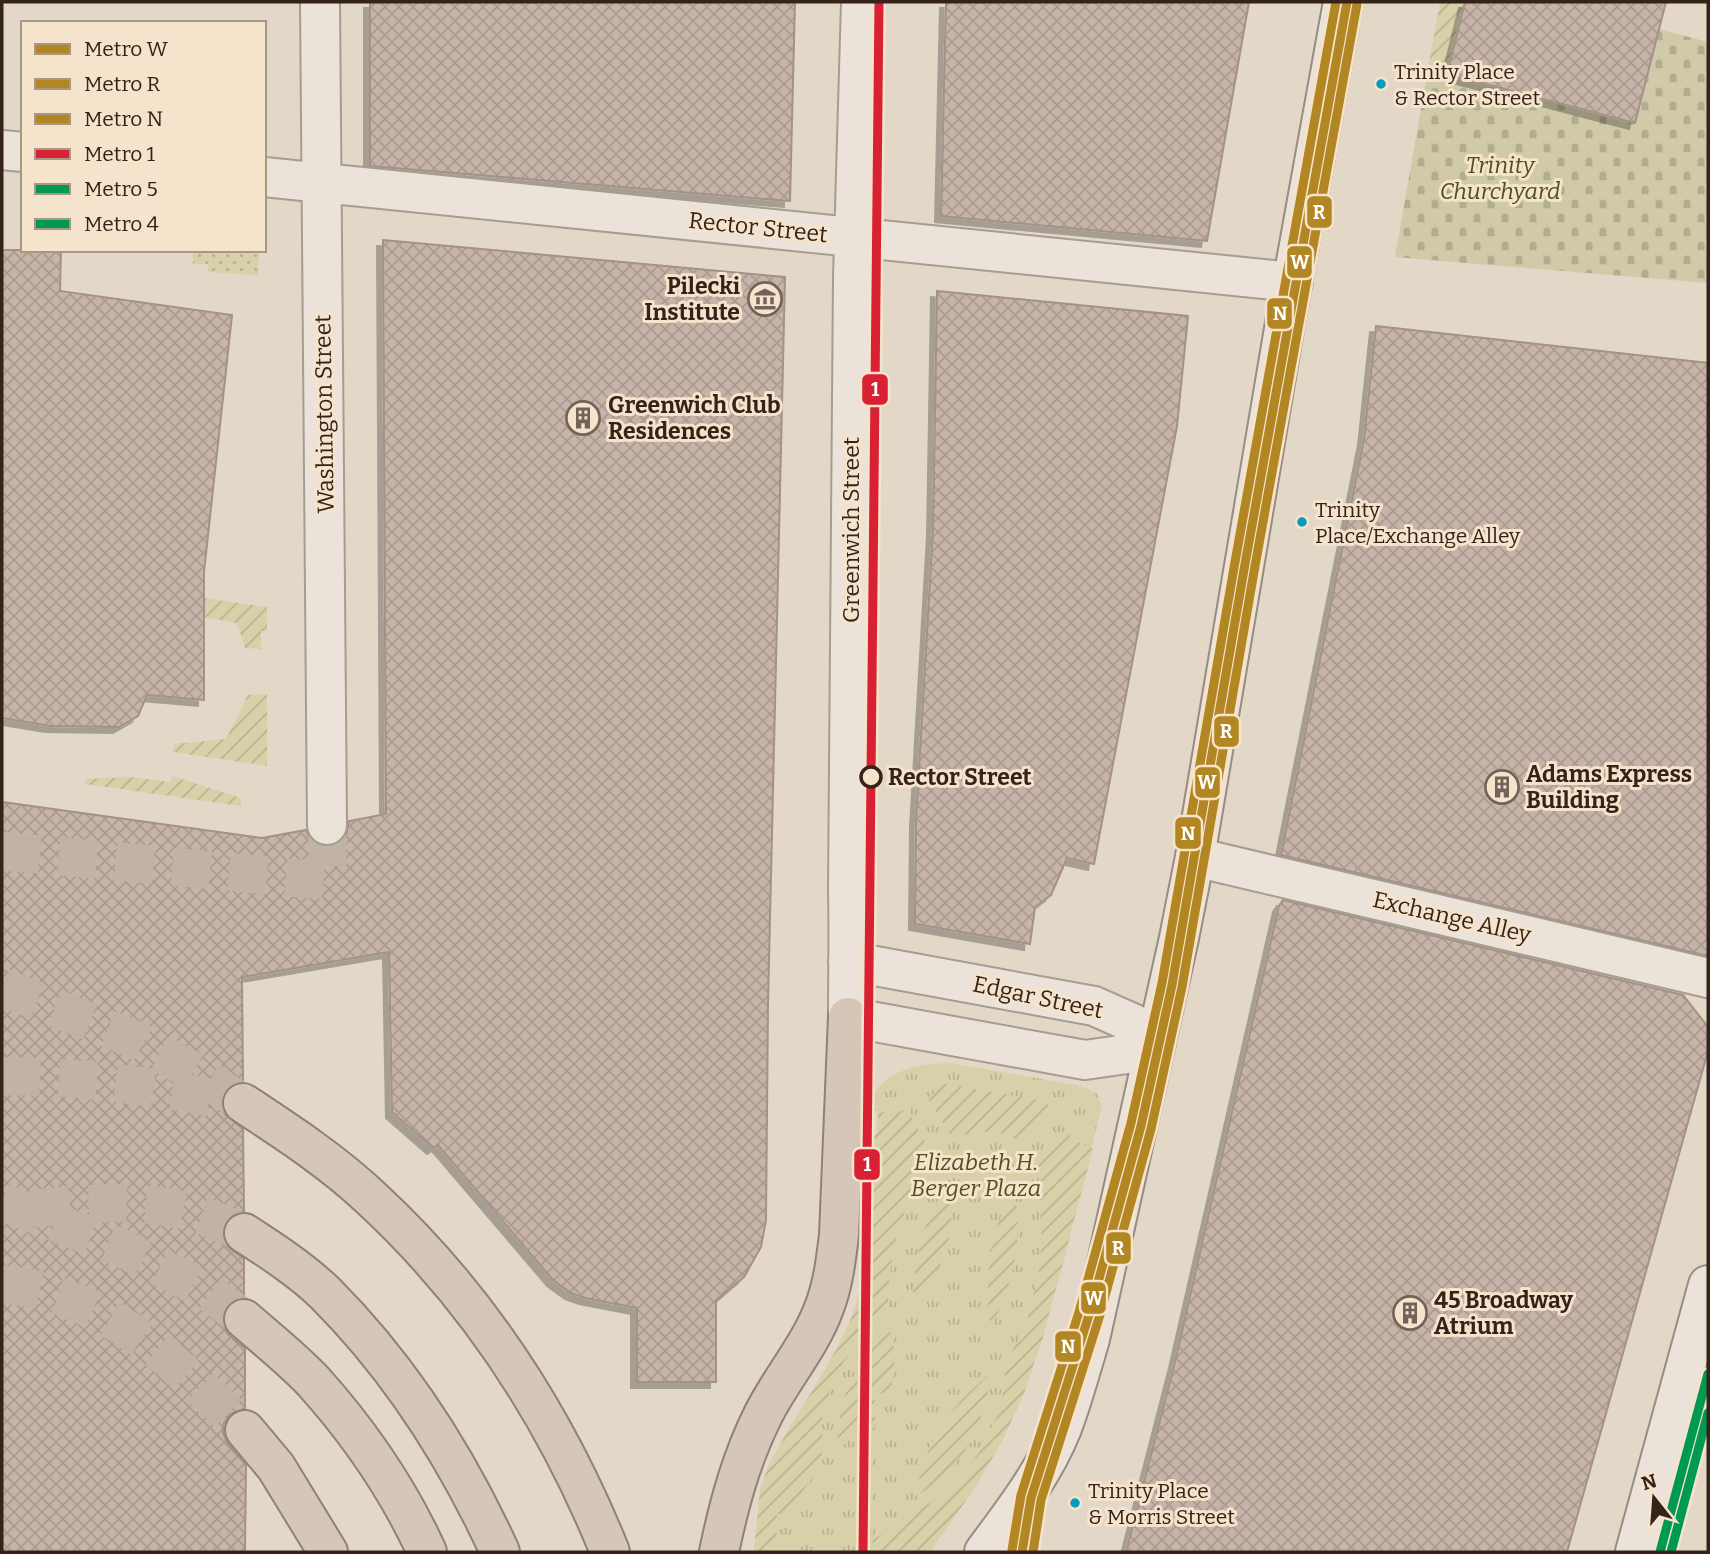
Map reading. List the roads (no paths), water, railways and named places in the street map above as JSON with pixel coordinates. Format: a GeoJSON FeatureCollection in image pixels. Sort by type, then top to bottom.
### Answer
{"type":"FeatureCollection","features":[{"type":"Feature","properties":{"kind":"highway"},"geometry":{"type":"LineString","coordinates":[[719,1552],[733,1488],[747,1450],[782,1380],[807,1342],[824,1309],[835,1270],[840,1222],[848,1017]]}},
{"type":"Feature","properties":{"kind":"highway"},"geometry":{"type":"LineString","coordinates":[[243,1103],[297,1139],[370,1197],[460,1292],[513,1363],[557,1434],[610,1552]]}},
{"type":"Feature","properties":{"kind":"highway"},"geometry":{"type":"LineString","coordinates":[[244,1233],[277,1254],[324,1293],[367,1341],[413,1399],[449,1454],[500,1552]]}},
{"type":"Feature","properties":{"kind":"highway"},"geometry":{"type":"LineString","coordinates":[[244,1319],[312,1380],[350,1427],[402,1504],[427,1552]]}},
{"type":"Feature","properties":{"kind":"highway"},"geometry":{"type":"LineString","coordinates":[[245,1430],[276,1467],[328,1552]]}},
{"type":"Feature","properties":{"kind":"street","name":"Washington Street"},"geometry":{"type":"LineString","coordinates":[[320,2],[327,825]]}},
{"type":"Feature","properties":{"kind":"street","name":"Greenwich Street"},"geometry":{"type":"LineString","coordinates":[[848,1017],[854,237],[862,2]]}},
{"type":"Feature","properties":{"kind":"street"},"geometry":{"type":"LineString","coordinates":[[984,1552],[1032,1485],[1061,1430],[1090,1339],[1195,857],[1343,2]]}},
{"type":"Feature","properties":{"kind":"street"},"geometry":{"type":"LineString","coordinates":[[2,150],[21,152]]}},
{"type":"Feature","properties":{"kind":"street","name":"Rector Street"},"geometry":{"type":"LineString","coordinates":[[266,177],[1293,282]]}},
{"type":"Feature","properties":{"kind":"street","name":"Exchange Alley"},"geometry":{"type":"LineString","coordinates":[[1195,857],[1708,978]]}},
{"type":"Feature","properties":{"kind":"street","name":"Edgar Street"},"geometry":{"type":"LineString","coordinates":[[848,961],[1094,1006],[1139,1026],[1156,1042],[1134,1053],[1086,1060],[848,1017]]}},
{"type":"Feature","properties":{"kind":"street"},"geometry":{"type":"LineString","coordinates":[[1635,1552],[1708,1285]]}},
{"type":"Feature","properties":{"kind":"tunnel"},"geometry":{"type":"LineString","coordinates":[[2,851],[328,881],[327,825]]}},
{"type":"Feature","properties":{"kind":"tunnel"},"geometry":{"type":"LineString","coordinates":[[2,987],[136,1040],[243,1103]]}},
{"type":"Feature","properties":{"kind":"tunnel"},"geometry":{"type":"LineString","coordinates":[[2,1076],[113,1083],[224,1100]]}},
{"type":"Feature","properties":{"kind":"tunnel"},"geometry":{"type":"LineString","coordinates":[[2,1202],[122,1248],[207,1291],[244,1319]]}},
{"type":"Feature","properties":{"kind":"tunnel"},"geometry":{"type":"LineString","coordinates":[[32,1209],[92,1204],[154,1205],[194,1213],[244,1233]]}},
{"type":"Feature","properties":{"kind":"tunnel"},"geometry":{"type":"LineString","coordinates":[[2,1284],[39,1291],[74,1302],[136,1335],[192,1379],[245,1430]]}},
{"type":"Feature","properties":{"kind":"metro line","name":"1"},"geometry":{"type":"LineString","coordinates":[[863,1552],[879,2]]}},
{"type":"Feature","properties":{"kind":"metro line","name":"N"},"geometry":{"type":"LineString","coordinates":[[1012,1550],[1021,1495],[1079,1312],[1131,1123],[1162,983],[1336,2]]}},
{"type":"Feature","properties":{"kind":"metro line","name":"W"},"geometry":{"type":"LineString","coordinates":[[1022,1552],[1031,1498],[1089,1315],[1141,1126],[1172,985],[1347,2]]}},
{"type":"Feature","properties":{"kind":"metro line","name":"R"},"geometry":{"type":"LineString","coordinates":[[1033,1552],[1041,1500],[1099,1318],[1151,1129],[1182,987],[1357,4]]}},
{"type":"Feature","properties":{"kind":"metro line","name":"5"},"geometry":{"type":"LineString","coordinates":[[1660,1552],[1708,1374]]}},
{"type":"Feature","properties":{"kind":"metro line","name":"4"},"geometry":{"type":"LineString","coordinates":[[1671,1552],[1708,1413]]}},
{"type":"Feature","properties":{"kind":"place","name":"Trinity Place & Rector Street"},"geometry":{"type":"Point","coordinates":[1381,84]}},
{"type":"Feature","properties":{"kind":"place","name":"Pilecki Institute"},"geometry":{"type":"Point","coordinates":[765,299]}},
{"type":"Feature","properties":{"kind":"place","name":"Greenwich Club Residences"},"geometry":{"type":"Point","coordinates":[583,418]}},
{"type":"Feature","properties":{"kind":"place","name":"Trinity Place/Exchange Alley"},"geometry":{"type":"Point","coordinates":[1302,522]}},
{"type":"Feature","properties":{"kind":"place","name":"Rector Street"},"geometry":{"type":"Point","coordinates":[871,777]}},
{"type":"Feature","properties":{"kind":"place","name":"Adams Express Building"},"geometry":{"type":"Point","coordinates":[1502,787]}},
{"type":"Feature","properties":{"kind":"place","name":"45 Broadway Atrium"},"geometry":{"type":"Point","coordinates":[1410,1313]}},
{"type":"Feature","properties":{"kind":"place","name":"Trinity Place & Morris Street"},"geometry":{"type":"Point","coordinates":[1075,1503]}},
{"type":"Feature","properties":{"kind":"park label","name":"Trinity Churchyard"},"geometry":{"type":"Point","coordinates":[1500,178]}},
{"type":"Feature","properties":{"kind":"park label","name":"Elizabeth H. Berger Plaza"},"geometry":{"type":"Point","coordinates":[976,1175]}}]}
